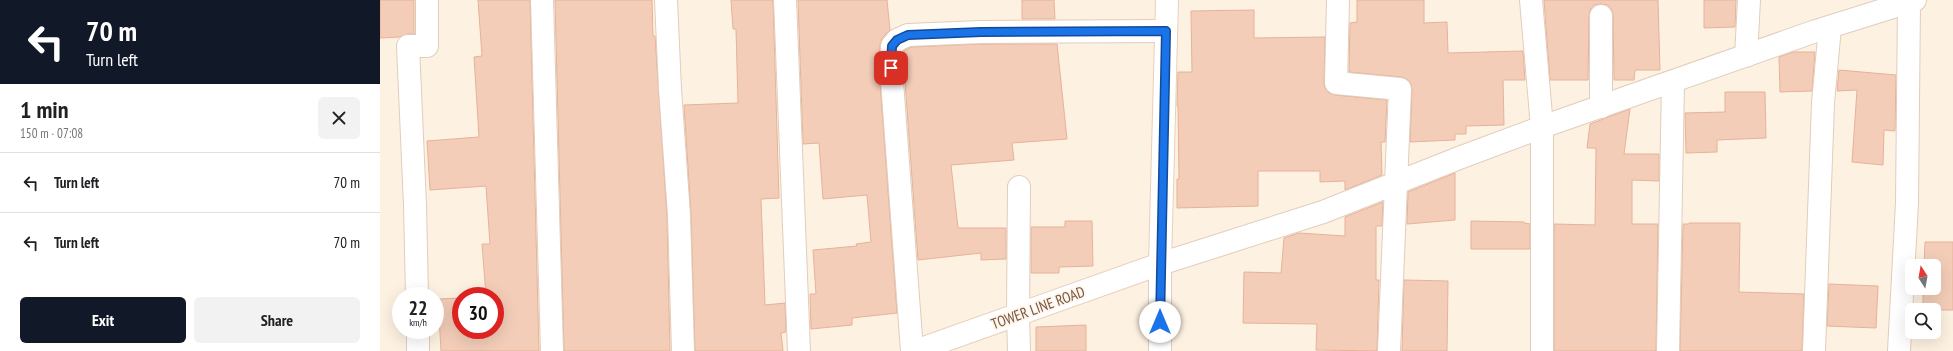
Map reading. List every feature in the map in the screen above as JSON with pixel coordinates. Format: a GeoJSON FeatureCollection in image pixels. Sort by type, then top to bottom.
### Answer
{"type":"FeatureCollection","features":[{"type":"Feature","properties":{"kind":"street"},"geometry":{"type":"LineString","coordinates":[[417,287],[408,46],[427,46],[427,0]]}},
{"type":"Feature","properties":{"kind":"street"},"geometry":{"type":"LineString","coordinates":[[542,0],[552,351]]}},
{"type":"Feature","properties":{"kind":"street"},"geometry":{"type":"LineString","coordinates":[[666,0],[670,89],[679,215],[683,351]]}},
{"type":"Feature","properties":{"kind":"street"},"geometry":{"type":"LineString","coordinates":[[785,0],[799,351]]}},
{"type":"Feature","properties":{"kind":"street"},"geometry":{"type":"LineString","coordinates":[[1160,351],[1160,264],[1167,0]]}},
{"type":"Feature","properties":{"kind":"street"},"geometry":{"type":"LineString","coordinates":[[1338,0],[1336,82],[1400,90],[1389,351]]}},
{"type":"Feature","properties":{"kind":"street"},"geometry":{"type":"LineString","coordinates":[[1531,0],[1542,127],[1542,351]]}},
{"type":"Feature","properties":{"kind":"street"},"geometry":{"type":"LineString","coordinates":[[1746,56],[1749,0]]}},
{"type":"Feature","properties":{"kind":"street"},"geometry":{"type":"LineString","coordinates":[[1899,351],[1907,203],[1912,1]]}},
{"type":"Feature","properties":{"kind":"street","name":"TOWER LINE ROAD"},"geometry":{"type":"LineString","coordinates":[[915,351],[1160,264],[1323,212],[1542,127],[1830,27],[1912,1]]}},
{"type":"Feature","properties":{"kind":"street"},"geometry":{"type":"LineString","coordinates":[[1601,16],[1601,107]]}},
{"type":"Feature","properties":{"kind":"street"},"geometry":{"type":"LineString","coordinates":[[1814,351],[1823,103],[1830,27]]}},
{"type":"Feature","properties":{"kind":"street"},"geometry":{"type":"LineString","coordinates":[[912,351],[891,68],[892,46],[897,40],[908,35],[981,32],[1166,31]]}},
{"type":"Feature","properties":{"kind":"street"},"geometry":{"type":"LineString","coordinates":[[1668,351],[1673,82]]}},
{"type":"Feature","properties":{"kind":"street"},"geometry":{"type":"LineString","coordinates":[[1019,187],[1018,315],[1020,351]]}},
{"type":"Feature","properties":{"kind":"street"},"geometry":{"type":"LineString","coordinates":[[418,339],[418,351]]}},
{"type":"Feature","properties":{"kind":"building"},"geometry":{"type":"Polygon","coordinates":[[[380,0],[414,0],[414,34],[408,34],[400,37],[380,38],[380,0]]]}},
{"type":"Feature","properties":{"kind":"building"},"geometry":{"type":"Polygon","coordinates":[[[478,0],[530,0],[539,351],[441,351],[440,339],[444,339],[444,299],[452,298],[452,339],[504,339],[504,287],[485,287],[482,244],[490,244],[486,186],[430,190],[427,141],[479,137],[474,57],[482,56],[478,0]]]}},
{"type":"Feature","properties":{"kind":"building"},"geometry":{"type":"Polygon","coordinates":[[[555,0],[652,0],[653,36],[655,36],[667,216],[670,351],[564,351],[555,0]]]}},
{"type":"Feature","properties":{"kind":"building"},"geometry":{"type":"Polygon","coordinates":[[[731,0],[773,0],[779,198],[761,199],[765,305],[785,303],[786,332],[781,333],[783,351],[695,351],[691,214],[684,105],[738,103],[736,29],[733,29],[731,0]]]}},
{"type":"Feature","properties":{"kind":"building"},"geometry":{"type":"Polygon","coordinates":[[[798,0],[887,0],[890,30],[882,38],[880,45],[879,69],[897,313],[852,318],[852,325],[811,329],[810,294],[816,294],[813,250],[857,246],[856,244],[871,242],[867,195],[823,199],[819,143],[803,144],[798,0]]]}},
{"type":"Feature","properties":{"kind":"building"},"geometry":{"type":"Polygon","coordinates":[[[1022,0],[1054,0],[1055,19],[1022,19],[1022,0]]]}},
{"type":"Feature","properties":{"kind":"building"},"geometry":{"type":"Polygon","coordinates":[[[1357,0],[1424,0],[1424,23],[1447,22],[1448,53],[1523,51],[1525,80],[1503,80],[1504,125],[1466,126],[1466,134],[1455,134],[1455,140],[1410,142],[1412,90],[1411,84],[1407,79],[1401,77],[1349,72],[1350,23],[1357,22],[1357,0]]]}},
{"type":"Feature","properties":{"kind":"building"},"geometry":{"type":"Polygon","coordinates":[[[1544,0],[1658,0],[1660,70],[1635,70],[1634,80],[1614,80],[1612,10],[1608,5],[1601,4],[1594,5],[1590,10],[1588,80],[1550,80],[1544,0]]]}},
{"type":"Feature","properties":{"kind":"building"},"geometry":{"type":"Polygon","coordinates":[[[1704,0],[1736,0],[1735,27],[1704,28],[1704,0]]]}},
{"type":"Feature","properties":{"kind":"building"},"geometry":{"type":"Polygon","coordinates":[[[1254,10],[1254,38],[1325,37],[1324,83],[1325,88],[1329,93],[1335,95],[1387,100],[1385,142],[1381,142],[1382,175],[1345,190],[1345,181],[1320,182],[1320,171],[1258,171],[1258,206],[1177,208],[1177,179],[1179,179],[1177,106],[1178,72],[1192,72],[1191,11],[1254,10]]]}},
{"type":"Feature","properties":{"kind":"building"},"geometry":{"type":"Polygon","coordinates":[[[981,44],[1057,44],[1067,139],[1012,143],[1014,160],[951,165],[958,228],[1006,228],[1006,259],[981,260],[981,253],[918,260],[904,51],[911,47],[981,44]]]}},
{"type":"Feature","properties":{"kind":"building"},"geometry":{"type":"Polygon","coordinates":[[[1793,52],[1815,52],[1812,91],[1780,92],[1779,57],[1793,52]]]}},
{"type":"Feature","properties":{"kind":"building"},"geometry":{"type":"Polygon","coordinates":[[[1839,70],[1896,75],[1895,131],[1884,130],[1883,165],[1852,162],[1857,90],[1837,91],[1839,70]]]}},
{"type":"Feature","properties":{"kind":"building"},"geometry":{"type":"Polygon","coordinates":[[[1725,92],[1765,92],[1766,138],[1717,140],[1717,152],[1686,153],[1685,113],[1725,112],[1725,92]]]}},
{"type":"Feature","properties":{"kind":"building"},"geometry":{"type":"Polygon","coordinates":[[[1630,109],[1624,154],[1659,154],[1659,181],[1632,180],[1632,224],[1658,224],[1656,351],[1554,351],[1554,224],[1595,225],[1596,148],[1587,148],[1590,124],[1630,109]]]}},
{"type":"Feature","properties":{"kind":"building"},"geometry":{"type":"Polygon","coordinates":[[[1455,173],[1455,220],[1407,224],[1408,192],[1455,173]]]}},
{"type":"Feature","properties":{"kind":"building"},"geometry":{"type":"Polygon","coordinates":[[[1383,202],[1382,226],[1376,226],[1376,280],[1379,280],[1377,351],[1316,350],[1317,324],[1243,323],[1244,272],[1281,273],[1284,238],[1299,233],[1345,236],[1345,217],[1383,202]]]}},
{"type":"Feature","properties":{"kind":"building"},"geometry":{"type":"Polygon","coordinates":[[[1065,221],[1092,221],[1093,266],[1059,267],[1059,273],[1031,273],[1031,227],[1065,227],[1065,221]]]}},
{"type":"Feature","properties":{"kind":"building"},"geometry":{"type":"Polygon","coordinates":[[[1471,221],[1524,222],[1530,224],[1530,249],[1471,249],[1471,221]]]}},
{"type":"Feature","properties":{"kind":"building"},"geometry":{"type":"Polygon","coordinates":[[[1740,223],[1739,292],[1804,294],[1802,351],[1680,351],[1683,224],[1740,223]]]}},
{"type":"Feature","properties":{"kind":"building"},"geometry":{"type":"Polygon","coordinates":[[[1925,242],[1953,242],[1953,310],[1941,310],[1941,303],[1923,303],[1923,295],[1941,295],[1941,259],[1924,259],[1925,242]]]}},
{"type":"Feature","properties":{"kind":"building"},"geometry":{"type":"Polygon","coordinates":[[[1404,280],[1448,281],[1447,351],[1402,351],[1404,280]]]}},
{"type":"Feature","properties":{"kind":"building"},"geometry":{"type":"Polygon","coordinates":[[[1829,284],[1878,286],[1876,328],[1827,326],[1829,284]]]}},
{"type":"Feature","properties":{"kind":"building"},"geometry":{"type":"Polygon","coordinates":[[[1086,325],[1086,351],[1036,351],[1036,327],[1086,325]]]}},
{"type":"Feature","properties":{"kind":"route"},"geometry":{"type":"LineString","coordinates":[[891,68],[892,46],[897,40],[908,35],[981,32],[1166,31],[1160,322]]}}]}
